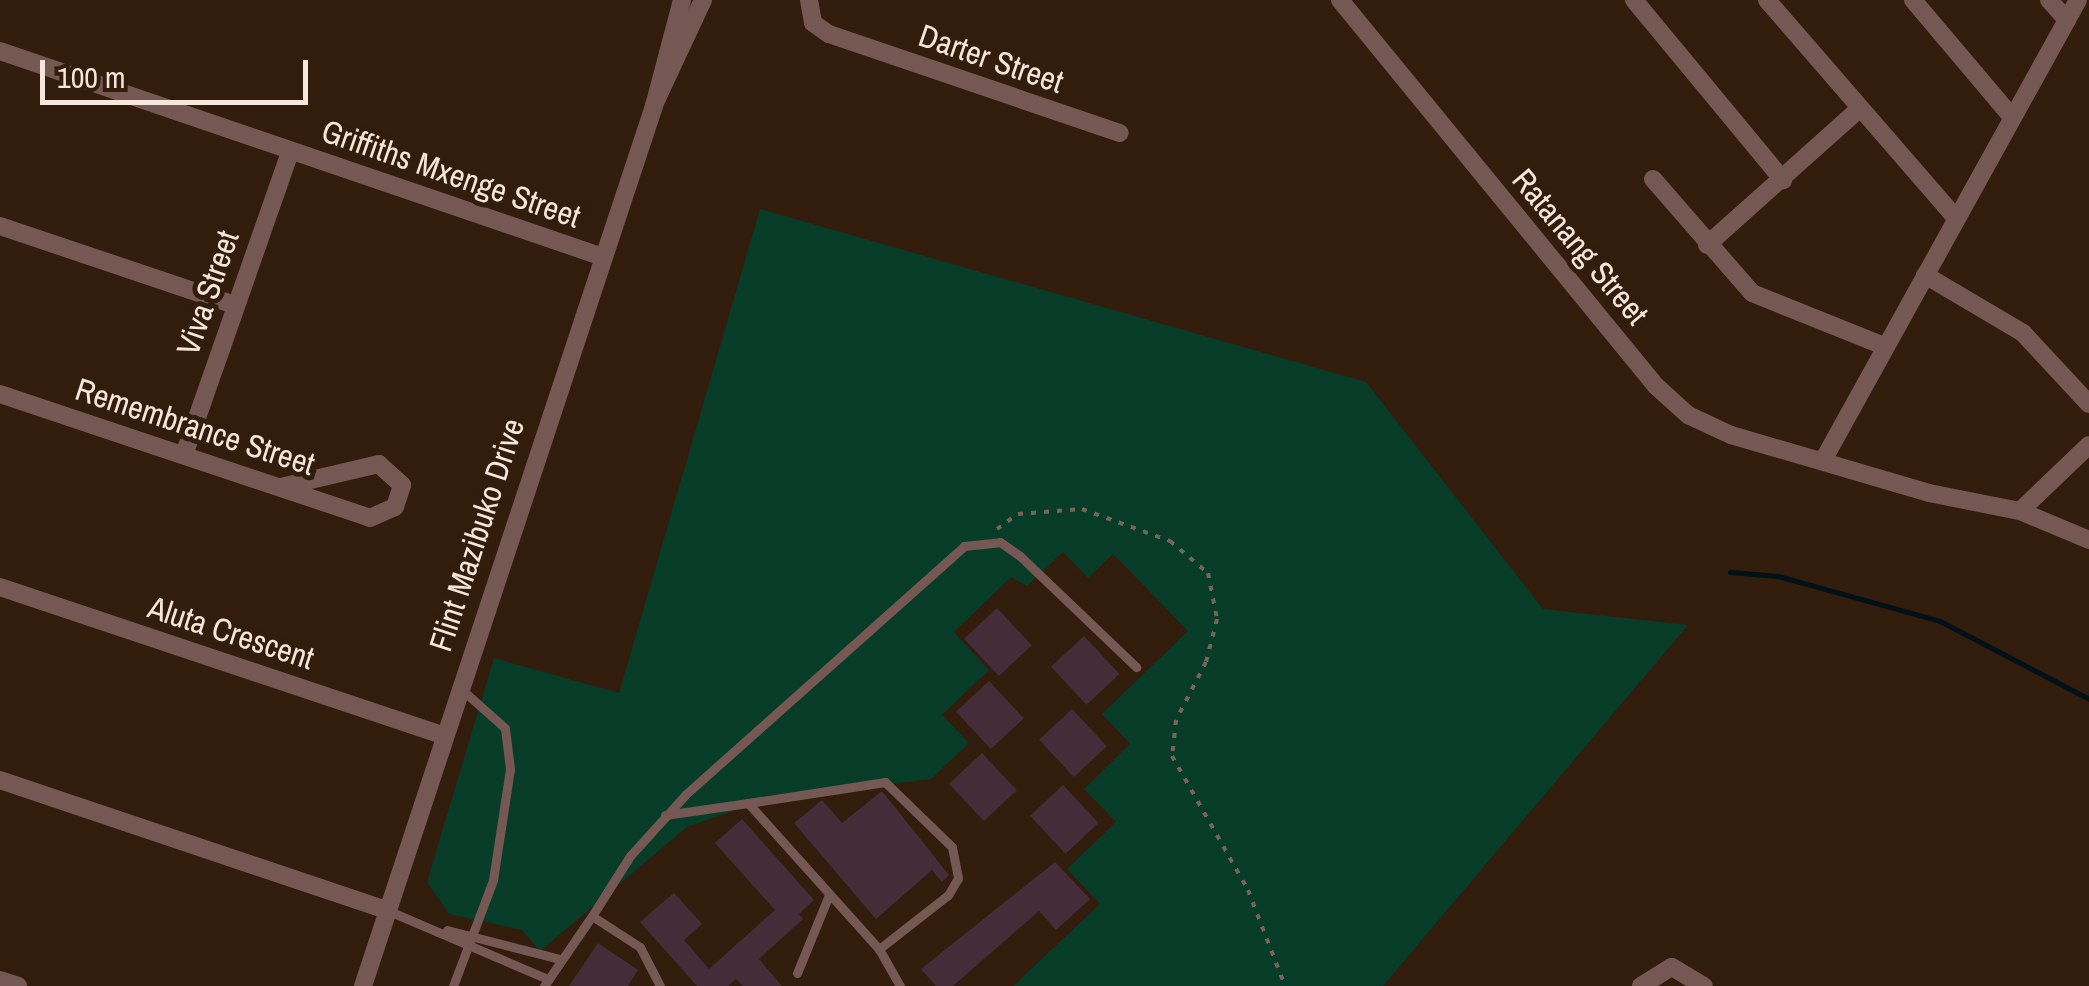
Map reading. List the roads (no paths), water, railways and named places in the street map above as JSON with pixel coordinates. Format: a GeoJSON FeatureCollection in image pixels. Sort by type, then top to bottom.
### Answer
{"type":"FeatureCollection","features":[{"type":"Feature","properties":{"kind":"street","name":"Flint Mazibuko Drive"},"geometry":{"type":"LineString","coordinates":[[654,106],[682,0]]}},
{"type":"Feature","properties":{"kind":"street","name":"Flint Mazibuko Drive"},"geometry":{"type":"LineString","coordinates":[[364,986],[600,256],[654,106],[702,0]]}},
{"type":"Feature","properties":{"kind":"street","name":"Darter Street"},"geometry":{"type":"LineString","coordinates":[[809,0],[819,30],[1120,133]]}},
{"type":"Feature","properties":{"kind":"street","name":"Ratanang Street"},"geometry":{"type":"LineString","coordinates":[[1340,0],[1670,401],[1732,434],[1824,458],[1929,493],[2020,511],[2089,540]]}},
{"type":"Feature","properties":{"kind":"street"},"geometry":{"type":"LineString","coordinates":[[1634,0],[1783,180]]}},
{"type":"Feature","properties":{"kind":"street"},"geometry":{"type":"LineString","coordinates":[[1767,0],[1956,218]]}},
{"type":"Feature","properties":{"kind":"street"},"geometry":{"type":"LineString","coordinates":[[1912,0],[2011,116]]}},
{"type":"Feature","properties":{"kind":"street"},"geometry":{"type":"LineString","coordinates":[[2049,0],[2067,20]]}},
{"type":"Feature","properties":{"kind":"street"},"geometry":{"type":"LineString","coordinates":[[1824,458],[2078,0]]}},
{"type":"Feature","properties":{"kind":"street","name":"Griffiths Mxenge Street"},"geometry":{"type":"LineString","coordinates":[[0,50],[600,256]]}},
{"type":"Feature","properties":{"kind":"street"},"geometry":{"type":"LineString","coordinates":[[1707,245],[1859,109]]}},
{"type":"Feature","properties":{"kind":"street","name":"Viva Street"},"geometry":{"type":"LineString","coordinates":[[184,455],[290,152]]}},
{"type":"Feature","properties":{"kind":"street"},"geometry":{"type":"LineString","coordinates":[[1653,179],[1707,245],[1771,304],[1886,346]]}},
{"type":"Feature","properties":{"kind":"street"},"geometry":{"type":"LineString","coordinates":[[0,226],[236,305]]}},
{"type":"Feature","properties":{"kind":"street"},"geometry":{"type":"LineString","coordinates":[[1925,275],[2023,333],[2089,404]]}},
{"type":"Feature","properties":{"kind":"street","name":"Remembrance Street"},"geometry":{"type":"LineString","coordinates":[[0,394],[370,518],[384,516],[400,497],[397,474],[379,464],[281,487]]}},
{"type":"Feature","properties":{"kind":"street"},"geometry":{"type":"LineString","coordinates":[[2020,511],[2089,445]]}},
{"type":"Feature","properties":{"kind":"street","name":"Aluta Crescent"},"geometry":{"type":"LineString","coordinates":[[0,588],[443,734]]}},
{"type":"Feature","properties":{"kind":"street"},"geometry":{"type":"LineString","coordinates":[[0,780],[389,911]]}},
{"type":"Feature","properties":{"kind":"street"},"geometry":{"type":"LineString","coordinates":[[1642,986],[1672,966],[1704,986]]}},
{"type":"Feature","properties":{"kind":"street"},"geometry":{"type":"LineString","coordinates":[[0,980],[18,986]]}},
{"type":"Feature","properties":{"kind":"lane"},"geometry":{"type":"LineString","coordinates":[[389,911],[440,930],[546,983],[560,958],[665,815],[945,560],[980,540],[1000,542],[1020,556],[1136,667]]}},
{"type":"Feature","properties":{"kind":"lane"},"geometry":{"type":"LineString","coordinates":[[453,986],[475,933],[500,847],[510,741],[498,718],[458,687]]}},
{"type":"Feature","properties":{"kind":"lane"},"geometry":{"type":"LineString","coordinates":[[665,815],[885,782],[952,847],[958,878],[948,896],[878,949]]}},
{"type":"Feature","properties":{"kind":"lane"},"geometry":{"type":"LineString","coordinates":[[748,803],[878,949],[900,986]]}},
{"type":"Feature","properties":{"kind":"lane"},"geometry":{"type":"LineString","coordinates":[[797,974],[829,895]]}},
{"type":"Feature","properties":{"kind":"lane"},"geometry":{"type":"LineString","coordinates":[[592,916],[640,947],[660,986]]}},
{"type":"Feature","properties":{"kind":"lane"},"geometry":{"type":"LineString","coordinates":[[440,930],[475,933],[560,958]]}},
{"type":"Feature","properties":{"kind":"waterway"},"geometry":{"type":"LineString","coordinates":[[1730,572],[1778,576],[1940,621],[2089,699]]}}]}
